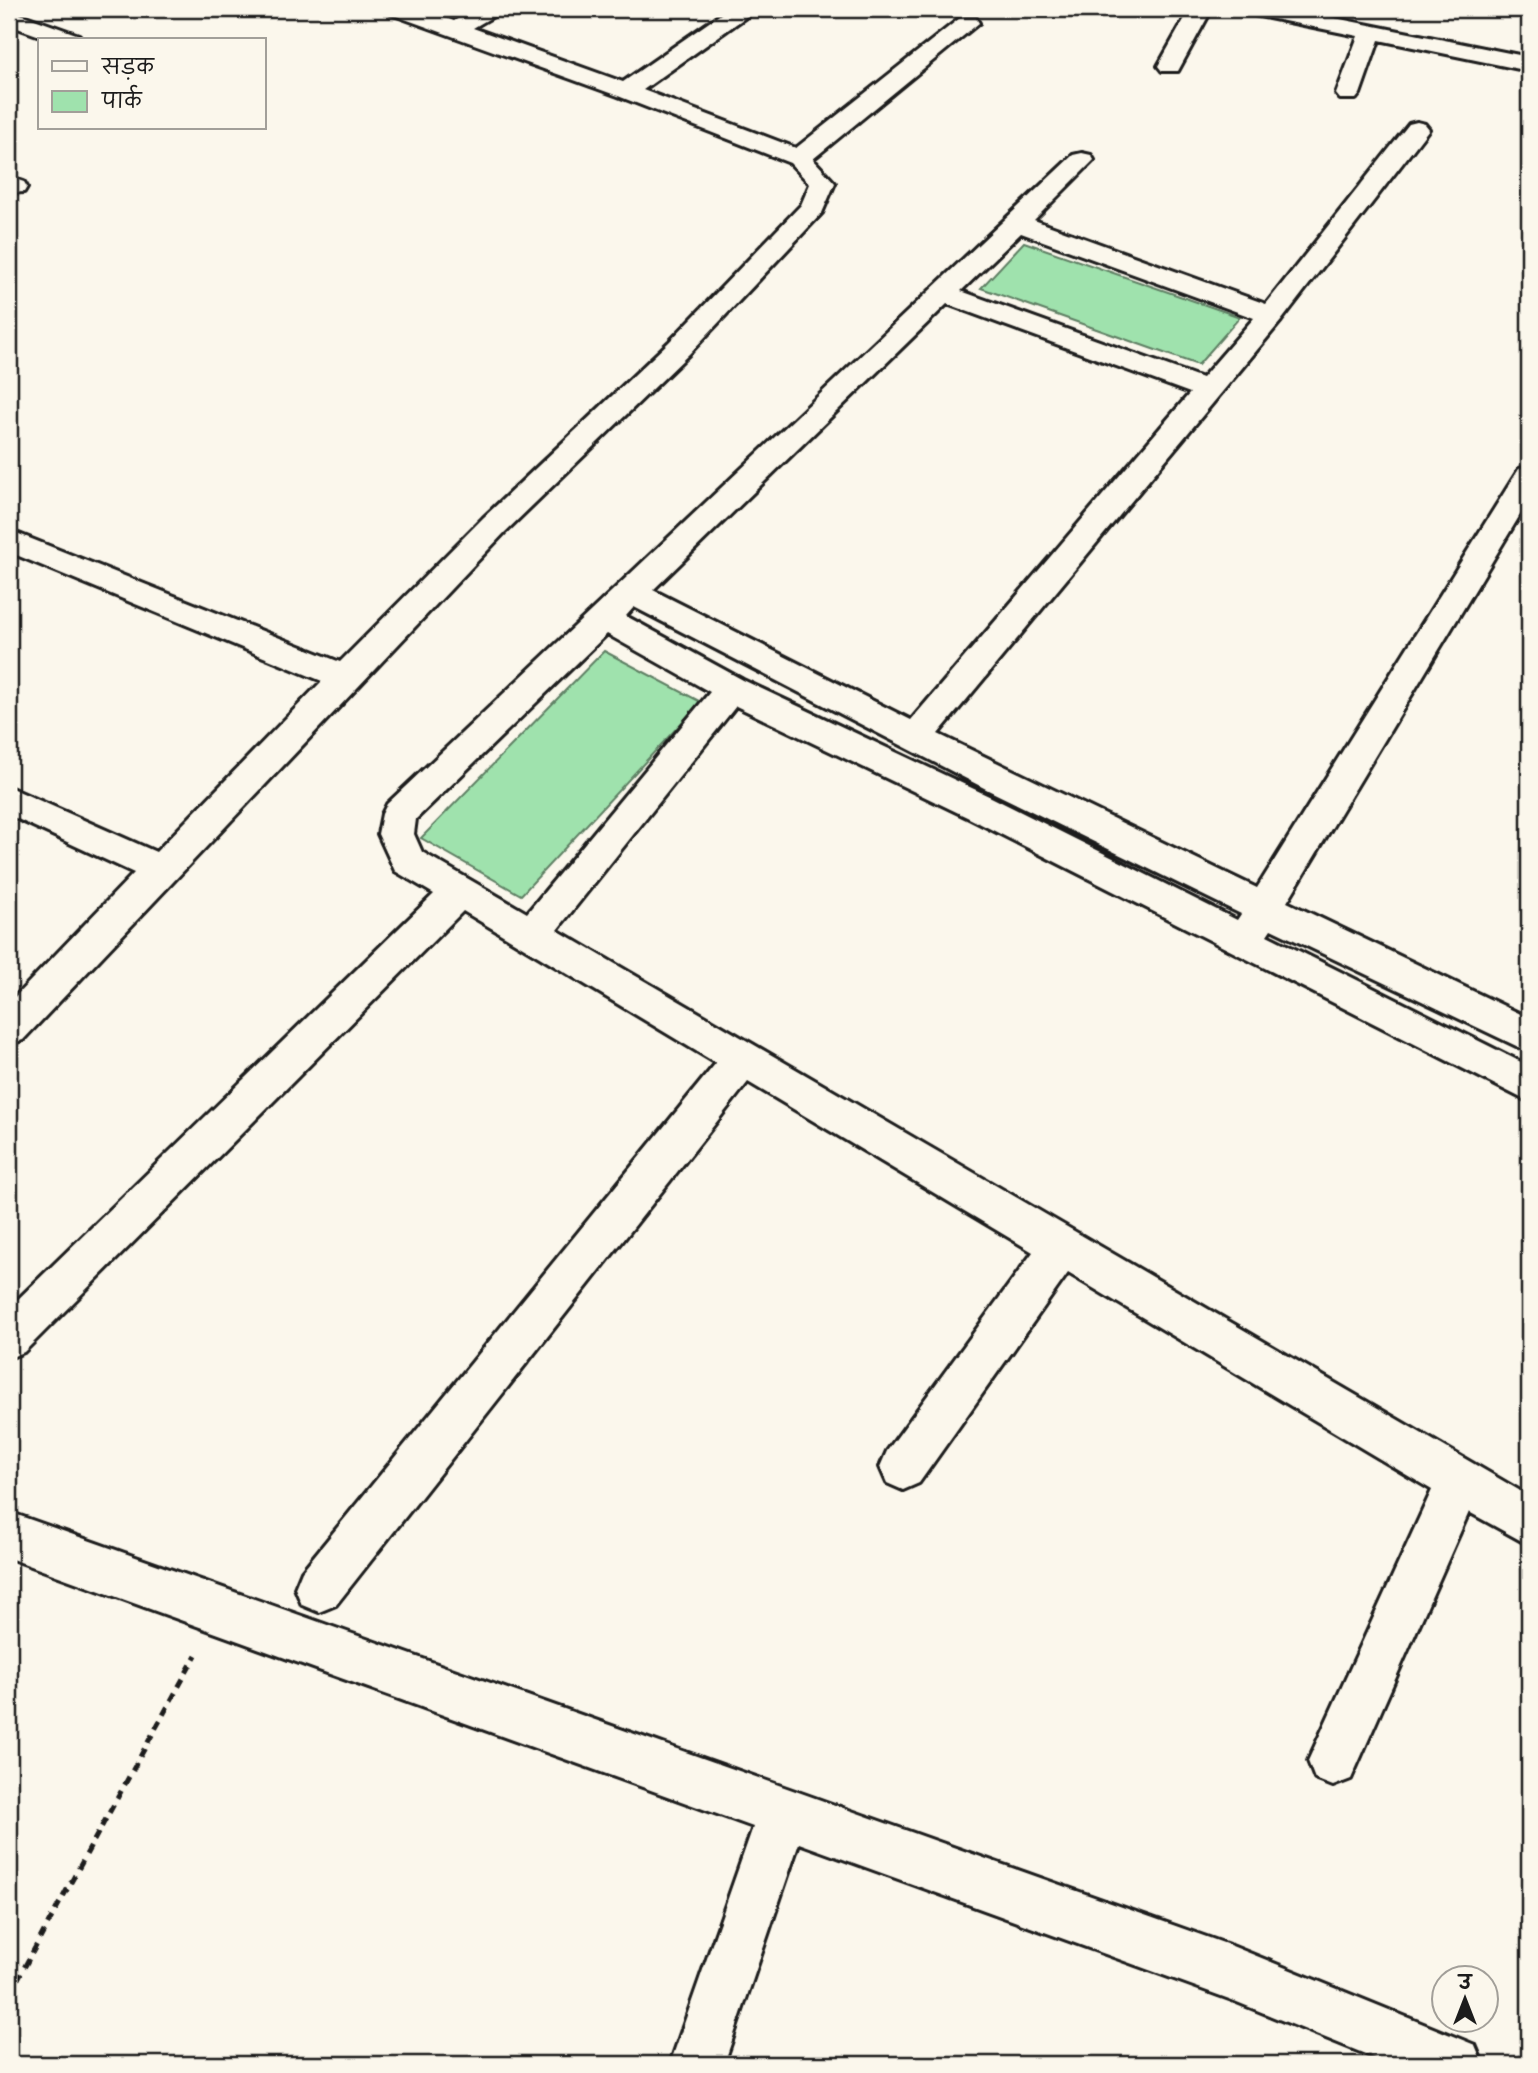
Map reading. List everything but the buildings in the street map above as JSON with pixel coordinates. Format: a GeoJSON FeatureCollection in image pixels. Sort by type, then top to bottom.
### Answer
{"type":"FeatureCollection","features":[{"type":"Feature","properties":{"kind":"street"},"geometry":{"type":"LineString","coordinates":[[9,1028],[159,869],[495,524],[680,348],[813,208],[823,183],[799,158],[626,91],[399,9]]}},
{"type":"Feature","properties":{"kind":"street"},"geometry":{"type":"LineString","coordinates":[[455,30],[489,9]]}},
{"type":"Feature","properties":{"kind":"street"},"geometry":{"type":"LineString","coordinates":[[626,91],[742,9]]}},
{"type":"Feature","properties":{"kind":"street"},"geometry":{"type":"LineString","coordinates":[[1170,66],[1201,9]]}},
{"type":"Feature","properties":{"kind":"street"},"geometry":{"type":"LineString","coordinates":[[1259,9],[1529,64]]}},
{"type":"Feature","properties":{"kind":"street"},"geometry":{"type":"LineString","coordinates":[[9,17],[66,38]]}},
{"type":"Feature","properties":{"kind":"street"},"geometry":{"type":"LineString","coordinates":[[799,158],[968,23]]}},
{"type":"Feature","properties":{"kind":"street"},"geometry":{"type":"LineString","coordinates":[[1348,94],[1371,31]]}},
{"type":"Feature","properties":{"kind":"street"},"geometry":{"type":"LineString","coordinates":[[915,738],[1271,315],[1417,129]]}},
{"type":"Feature","properties":{"kind":"street"},"geometry":{"type":"LineString","coordinates":[[1082,160],[399,814],[396,834],[408,861],[1529,1522]]}},
{"type":"Feature","properties":{"kind":"street"},"geometry":{"type":"LineString","coordinates":[[1016,222],[1271,315]]}},
{"type":"Feature","properties":{"kind":"street"},"geometry":{"type":"LineString","coordinates":[[941,293],[1207,390]]}},
{"type":"Feature","properties":{"kind":"street"},"geometry":{"type":"LineString","coordinates":[[1245,941],[1529,476]]}},
{"type":"Feature","properties":{"kind":"street"},"geometry":{"type":"LineString","coordinates":[[9,540],[345,677]]}},
{"type":"Feature","properties":{"kind":"street"},"geometry":{"type":"LineString","coordinates":[[617,605],[818,687],[915,738],[1529,1036]]}},
{"type":"Feature","properties":{"kind":"street"},"geometry":{"type":"LineString","coordinates":[[617,605],[731,689],[979,807],[1529,1085]]}},
{"type":"Feature","properties":{"kind":"street"},"geometry":{"type":"LineString","coordinates":[[788,717],[818,687]]}},
{"type":"Feature","properties":{"kind":"street"},"geometry":{"type":"LineString","coordinates":[[532,934],[731,689]]}},
{"type":"Feature","properties":{"kind":"street"},"geometry":{"type":"LineString","coordinates":[[9,800],[159,869]]}},
{"type":"Feature","properties":{"kind":"street"},"geometry":{"type":"LineString","coordinates":[[9,1337],[460,891]]}},
{"type":"Feature","properties":{"kind":"street"},"geometry":{"type":"LineString","coordinates":[[319,1588],[743,1059]]}},
{"type":"Feature","properties":{"kind":"street"},"geometry":{"type":"LineString","coordinates":[[903,1467],[1062,1247]]}},
{"type":"Feature","properties":{"kind":"street"},"geometry":{"type":"LineString","coordinates":[[1333,1761],[1460,1480]]}},
{"type":"Feature","properties":{"kind":"street"},"geometry":{"type":"LineString","coordinates":[[9,1535],[1232,1973],[1456,2064]]}},
{"type":"Feature","properties":{"kind":"street"},"geometry":{"type":"LineString","coordinates":[[696,2064],[783,1814]]}},
{"type":"Feature","properties":{"kind":"path"},"geometry":{"type":"LineString","coordinates":[[9,1996],[220,1611]]}},
{"type":"Feature","properties":{"kind":"green space"},"geometry":{"type":"Polygon","coordinates":[[[1024,242],[1240,317],[1198,365],[981,288],[1024,242]]]}},
{"type":"Feature","properties":{"kind":"green space"},"geometry":{"type":"Polygon","coordinates":[[[604,651],[701,702],[521,895],[421,838],[604,651]]]}}]}
